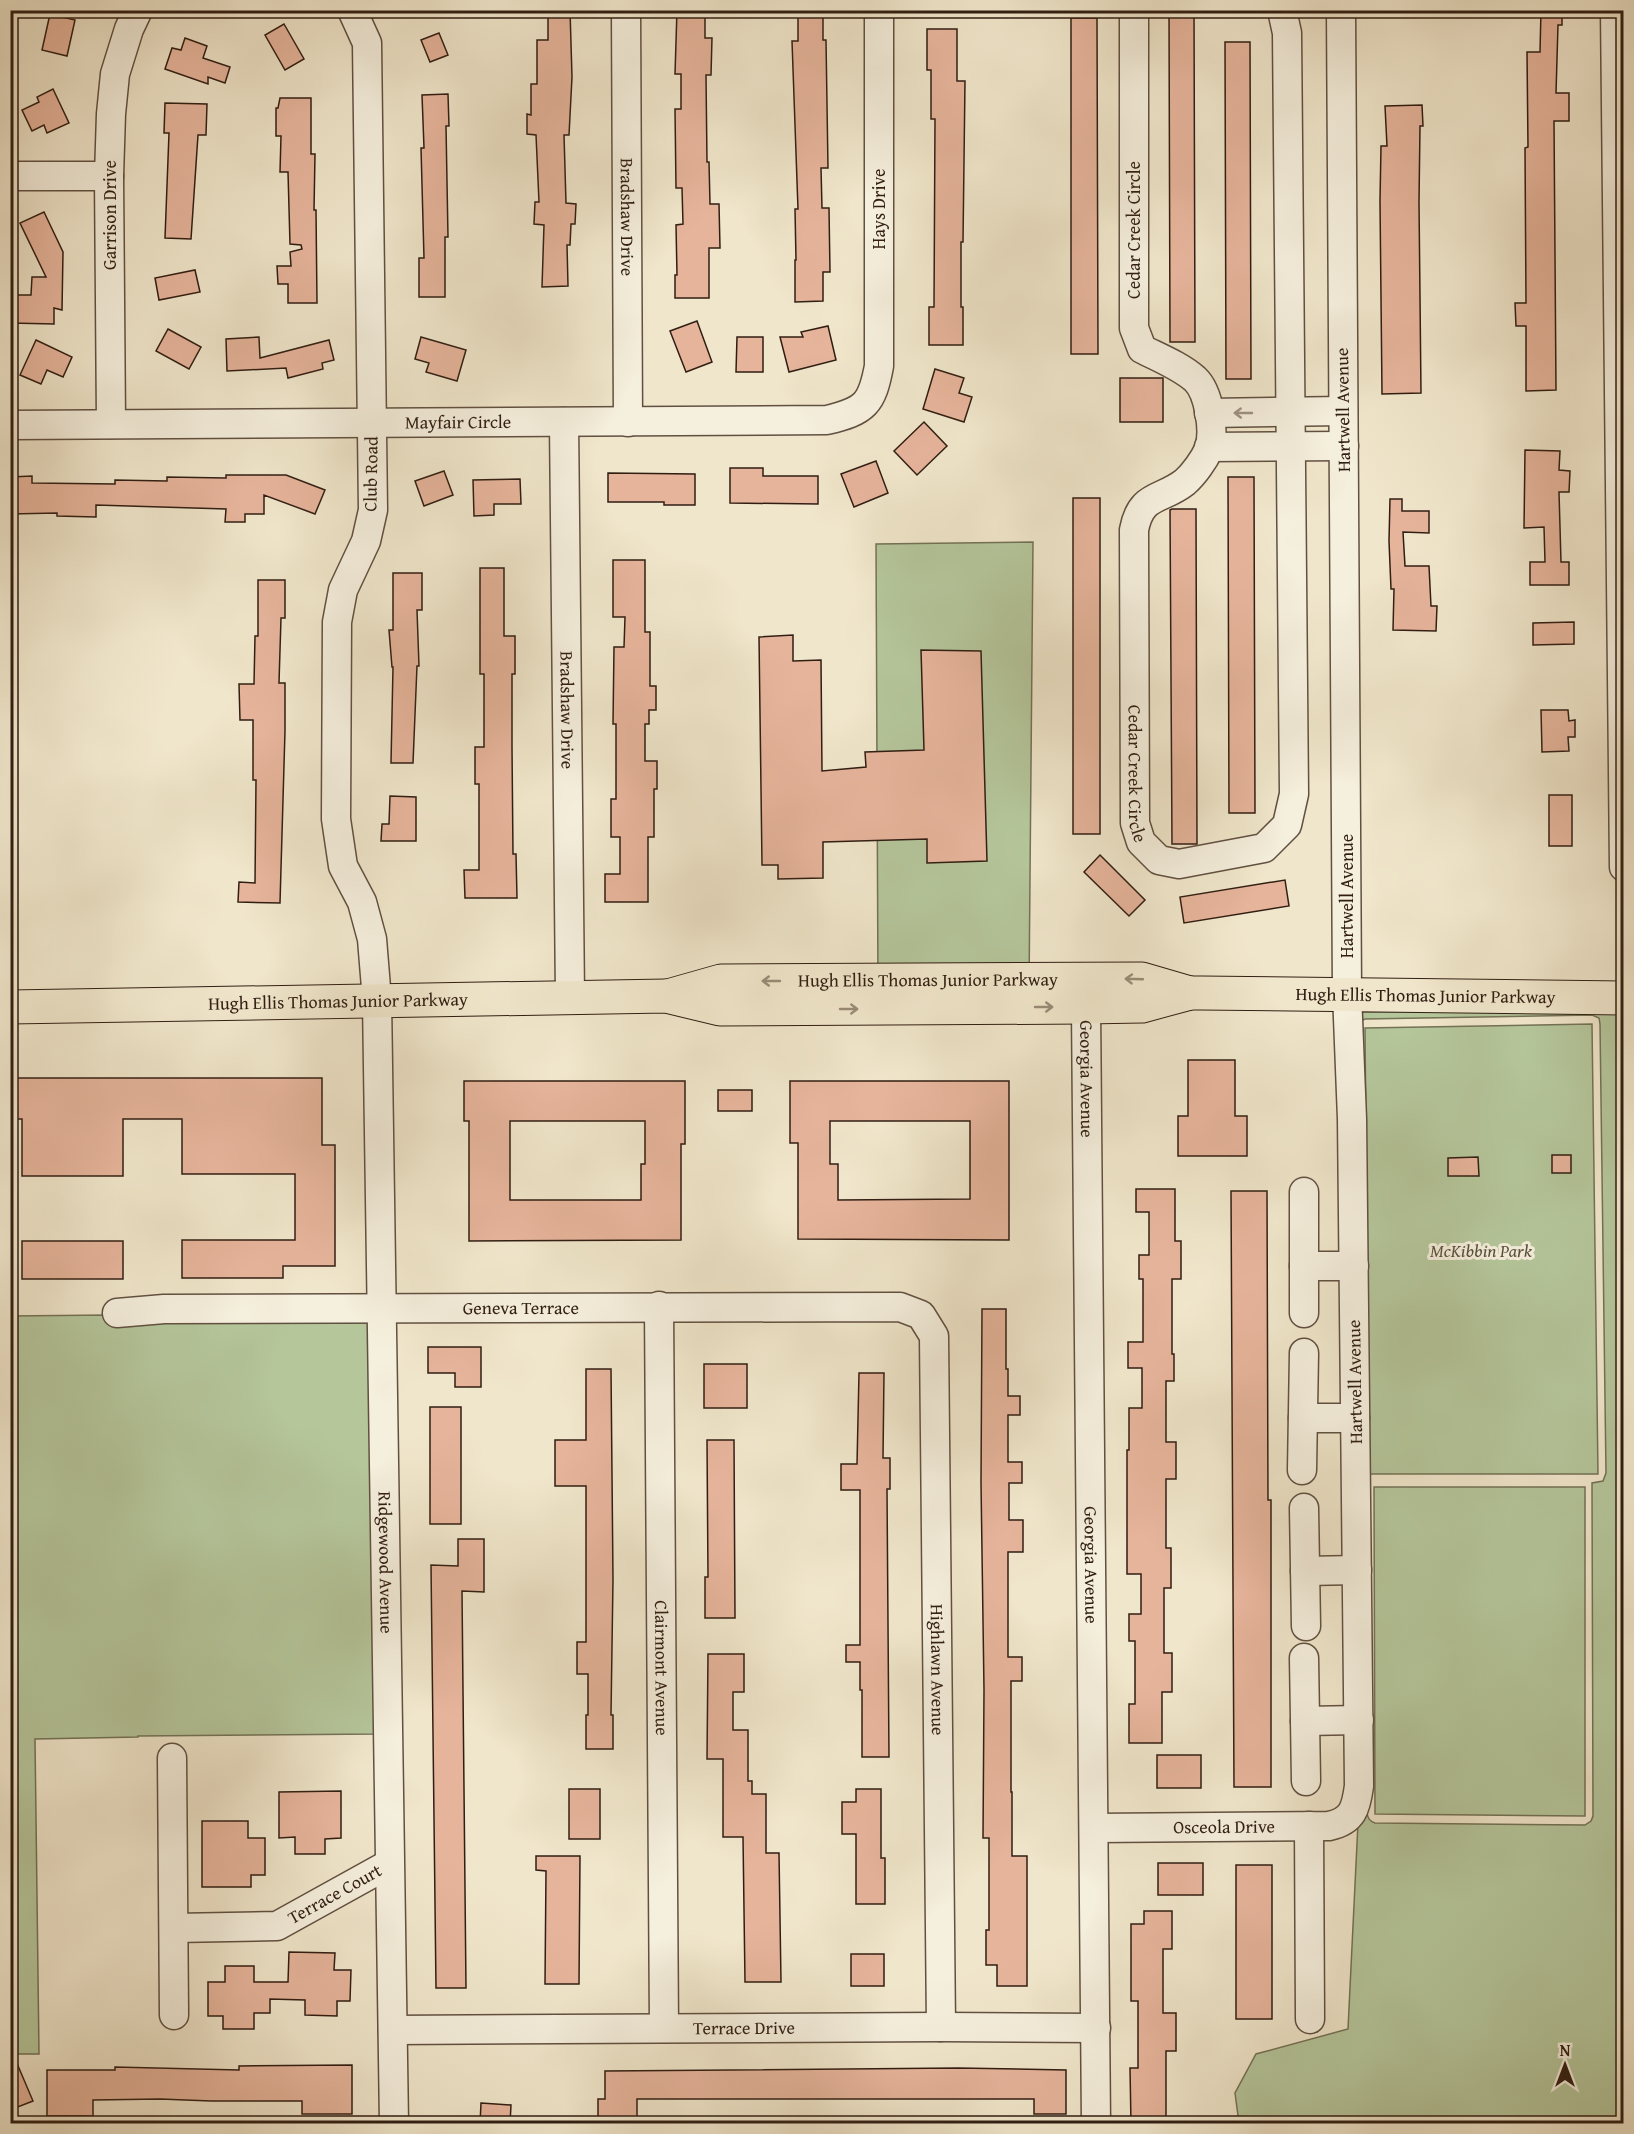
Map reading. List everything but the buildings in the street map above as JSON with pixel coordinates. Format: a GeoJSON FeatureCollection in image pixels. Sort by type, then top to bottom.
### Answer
{"type":"FeatureCollection","features":[{"type":"Feature","properties":{"kind":"main road","name":"Hugh Ellis Thomas Junior Parkway"},"geometry":{"type":"LineString","coordinates":[[666,996],[721,981],[1142,979],[1191,993]]}},
{"type":"Feature","properties":{"kind":"main road","name":"Hugh Ellis Thomas Junior Parkway"},"geometry":{"type":"LineString","coordinates":[[10,1007],[666,996],[720,1009],[1086,1007],[1142,1006],[1191,993],[1347,993],[1623,998]]}},
{"type":"Feature","properties":{"kind":"street","name":"Garrison Drive"},"geometry":{"type":"LineString","coordinates":[[111,424],[109,176],[115,74],[138,10]]}},
{"type":"Feature","properties":{"kind":"street","name":"Club Road"},"geometry":{"type":"LineString","coordinates":[[352,10],[367,43],[373,510],[366,541],[343,590],[337,622],[336,819],[344,866],[362,902],[372,939],[377,1000]]}},
{"type":"Feature","properties":{"kind":"street","name":"Bradshaw Drive"},"geometry":{"type":"LineString","coordinates":[[626,10],[628,422]]}},
{"type":"Feature","properties":{"kind":"street","name":"Hays Drive"},"geometry":{"type":"LineString","coordinates":[[866,403],[874,392],[879,366],[879,10]]}},
{"type":"Feature","properties":{"kind":"street","name":"Cedar Creek Circle"},"geometry":{"type":"LineString","coordinates":[[1134,10],[1134,328],[1142,349],[1177,367],[1196,380],[1206,399],[1211,419],[1209,447],[1200,465],[1184,482],[1144,505],[1137,514],[1134,530],[1135,823],[1141,842],[1159,860],[1179,864],[1264,848],[1287,825],[1294,794],[1287,33],[1281,10]]}},
{"type":"Feature","properties":{"kind":"street","name":"Hartwell Avenue"},"geometry":{"type":"LineString","coordinates":[[1341,10],[1347,993],[1352,1119],[1359,1720],[1359,1786],[1351,1816]]}},
{"type":"Feature","properties":{"kind":"street"},"geometry":{"type":"LineString","coordinates":[[1616,10],[1623,867]]}},
{"type":"Feature","properties":{"kind":"street"},"geometry":{"type":"LineString","coordinates":[[10,176],[109,176]]}},
{"type":"Feature","properties":{"kind":"street","name":"Mayfair Circle"},"geometry":{"type":"LineString","coordinates":[[10,425],[827,420],[846,416],[866,403]]}},
{"type":"Feature","properties":{"kind":"street"},"geometry":{"type":"LineString","coordinates":[[1209,413],[1343,411]]}},
{"type":"Feature","properties":{"kind":"street","name":"Bradshaw Drive"},"geometry":{"type":"LineString","coordinates":[[564,422],[570,997]]}},
{"type":"Feature","properties":{"kind":"street"},"geometry":{"type":"LineString","coordinates":[[1209,447],[1344,447]]}},
{"type":"Feature","properties":{"kind":"street","name":"Ridgewood Avenue"},"geometry":{"type":"LineString","coordinates":[[377,1000],[394,2124]]}},
{"type":"Feature","properties":{"kind":"street","name":"Georgia Avenue"},"geometry":{"type":"LineString","coordinates":[[1086,1007],[1096,2124]]}},
{"type":"Feature","properties":{"kind":"street"},"geometry":{"type":"LineString","coordinates":[[1304,1192],[1304,1313]]}},
{"type":"Feature","properties":{"kind":"street"},"geometry":{"type":"LineString","coordinates":[[1304,1266],[1354,1266]]}},
{"type":"Feature","properties":{"kind":"street","name":"Geneva Terrace"},"geometry":{"type":"LineString","coordinates":[[117,1313],[164,1309],[659,1306],[900,1307],[921,1315]]}},
{"type":"Feature","properties":{"kind":"street","name":"Clairmont Avenue"},"geometry":{"type":"LineString","coordinates":[[659,1306],[664,2028]]}},
{"type":"Feature","properties":{"kind":"street","name":"Highlawn Avenue"},"geometry":{"type":"LineString","coordinates":[[921,1315],[934,1336],[941,2027]]}},
{"type":"Feature","properties":{"kind":"street"},"geometry":{"type":"LineString","coordinates":[[1302,1470],[1304,1353]]}},
{"type":"Feature","properties":{"kind":"street"},"geometry":{"type":"LineString","coordinates":[[1303,1418],[1355,1418]]}},
{"type":"Feature","properties":{"kind":"street"},"geometry":{"type":"LineString","coordinates":[[1304,1508],[1306,1626]]}},
{"type":"Feature","properties":{"kind":"street"},"geometry":{"type":"LineString","coordinates":[[1305,1571],[1357,1570]]}},
{"type":"Feature","properties":{"kind":"street"},"geometry":{"type":"LineString","coordinates":[[1304,1658],[1305,1781]]}},
{"type":"Feature","properties":{"kind":"street"},"geometry":{"type":"LineString","coordinates":[[1305,1721],[1359,1720]]}},
{"type":"Feature","properties":{"kind":"street"},"geometry":{"type":"LineString","coordinates":[[171,1758],[175,1928],[174,2015]]}},
{"type":"Feature","properties":{"kind":"street","name":"Osceola Drive"},"geometry":{"type":"LineString","coordinates":[[1095,1828],[1329,1826],[1341,1823],[1351,1816]]}},
{"type":"Feature","properties":{"kind":"street"},"geometry":{"type":"LineString","coordinates":[[1309,1826],[1310,2019]]}},
{"type":"Feature","properties":{"kind":"street","name":"Terrace Court"},"geometry":{"type":"LineString","coordinates":[[175,1928],[278,1926],[389,1864]]}},
{"type":"Feature","properties":{"kind":"street","name":"Terrace Drive"},"geometry":{"type":"LineString","coordinates":[[393,2030],[1096,2028]]}},
{"type":"Feature","properties":{"kind":"green space"},"geometry":{"type":"Polygon","coordinates":[[[1033,542],[1029,990],[878,985],[876,544],[1033,542]]]}},
{"type":"Feature","properties":{"kind":"green space"},"geometry":{"type":"Polygon","coordinates":[[[1623,1009],[1623,2123],[1239,2123],[1235,2093],[1256,2054],[1348,2029],[1358,1823],[1367,1800],[1368,1817],[1375,1823],[1585,1825],[1591,1821],[1593,1816],[1592,1483],[1603,1481],[1606,1473],[1599,1018],[1592,1015],[1365,1019],[1361,1021],[1361,1012],[1623,1009]]]}},
{"type":"Feature","properties":{"kind":"green space","name":"McKibbin Park"},"geometry":{"type":"Polygon","coordinates":[[[1592,1024],[1598,1474],[1369,1474],[1365,1028],[1592,1024]]]}},
{"type":"Feature","properties":{"kind":"green space"},"geometry":{"type":"Polygon","coordinates":[[[108,1315],[109,1325],[143,1321],[372,1319],[378,1734],[35,1739],[39,2054],[10,2054],[10,1316],[108,1315]]]}},
{"type":"Feature","properties":{"kind":"green space"},"geometry":{"type":"Polygon","coordinates":[[[1374,1487],[1585,1487],[1585,1816],[1375,1814],[1374,1487]]]}}]}
